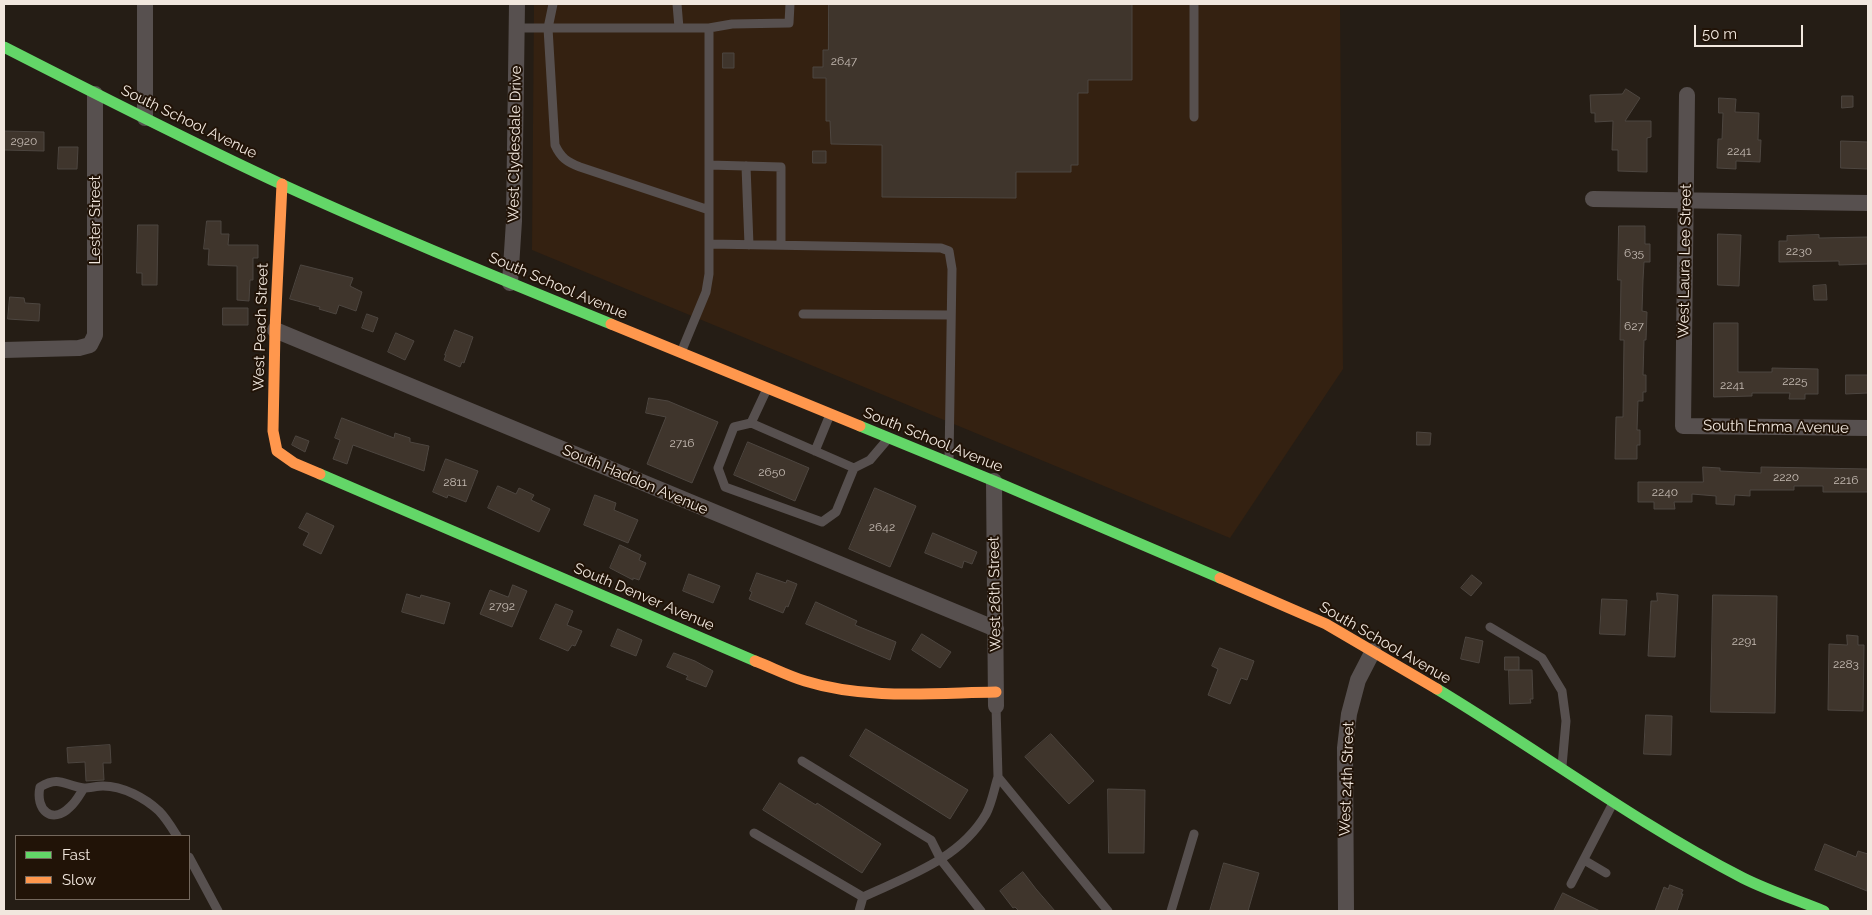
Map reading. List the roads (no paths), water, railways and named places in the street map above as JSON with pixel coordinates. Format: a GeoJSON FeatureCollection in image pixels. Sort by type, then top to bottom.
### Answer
{"type":"FeatureCollection","features":[{"type":"Feature","properties":{"kind":"main road","name":"South School Avenue"},"geometry":{"type":"LineString","coordinates":[[4,47],[95,94],[282,184],[510,283],[994,481],[1326,624],[1473,711],[1690,849],[1738,875],[1795,901],[1824,911]]}},
{"type":"Feature","properties":{"kind":"main road","name":"West Peach Street"},"geometry":{"type":"LineString","coordinates":[[282,184],[275,330],[273,431],[277,451],[294,463]]}},
{"type":"Feature","properties":{"kind":"main road","name":"South Denver Avenue"},"geometry":{"type":"LineString","coordinates":[[294,463],[823,688],[996,699]]}},
{"type":"Feature","properties":{"kind":"street"},"geometry":{"type":"LineString","coordinates":[[145,4],[145,118]]}},
{"type":"Feature","properties":{"kind":"street","name":"West Clydesdale Drive"},"geometry":{"type":"LineString","coordinates":[[510,283],[514,221],[517,4]]}},
{"type":"Feature","properties":{"kind":"street","name":"Lester Street"},"geometry":{"type":"LineString","coordinates":[[4,350],[79,348],[90,345],[95,335],[95,94]]}},
{"type":"Feature","properties":{"kind":"street","name":"West Laura Lee Street"},"geometry":{"type":"LineString","coordinates":[[1683,426],[1686,96]]}},
{"type":"Feature","properties":{"kind":"street"},"geometry":{"type":"LineString","coordinates":[[1593,199],[1868,203]]}},
{"type":"Feature","properties":{"kind":"street","name":"South Haddon Avenue"},"geometry":{"type":"LineString","coordinates":[[275,330],[996,629]]}},
{"type":"Feature","properties":{"kind":"street","name":"South Emma Avenue"},"geometry":{"type":"LineString","coordinates":[[1683,426],[1868,428]]}},
{"type":"Feature","properties":{"kind":"street","name":"West 26th Street"},"geometry":{"type":"LineString","coordinates":[[994,481],[996,699]]}},
{"type":"Feature","properties":{"kind":"street","name":"West 24th Street"},"geometry":{"type":"LineString","coordinates":[[1346,911],[1345,748],[1349,714],[1358,680],[1373,651]]}},
{"type":"Feature","properties":{"kind":"lane"},"geometry":{"type":"LineString","coordinates":[[553,4],[548,28],[555,145],[560,156],[580,167],[709,210]]}},
{"type":"Feature","properties":{"kind":"lane"},"geometry":{"type":"LineString","coordinates":[[677,4],[679,28]]}},
{"type":"Feature","properties":{"kind":"lane"},"geometry":{"type":"LineString","coordinates":[[516,28],[709,28],[732,24],[790,23],[790,4]]}},
{"type":"Feature","properties":{"kind":"lane"},"geometry":{"type":"LineString","coordinates":[[1194,4],[1194,117]]}},
{"type":"Feature","properties":{"kind":"lane"},"geometry":{"type":"LineString","coordinates":[[681,353],[706,292],[709,274],[709,28]]}},
{"type":"Feature","properties":{"kind":"lane"},"geometry":{"type":"LineString","coordinates":[[709,165],[781,167],[781,245]]}},
{"type":"Feature","properties":{"kind":"lane"},"geometry":{"type":"LineString","coordinates":[[746,166],[749,245]]}},
{"type":"Feature","properties":{"kind":"lane"},"geometry":{"type":"LineString","coordinates":[[709,244],[946,249],[949,251],[951,258],[949,463]]}},
{"type":"Feature","properties":{"kind":"lane"},"geometry":{"type":"LineString","coordinates":[[803,314],[951,315]]}},
{"type":"Feature","properties":{"kind":"lane"},"geometry":{"type":"LineString","coordinates":[[750,423],[767,388]]}},
{"type":"Feature","properties":{"kind":"lane"},"geometry":{"type":"LineString","coordinates":[[815,451],[830,414]]}},
{"type":"Feature","properties":{"kind":"lane"},"geometry":{"type":"LineString","coordinates":[[854,468],[750,423],[734,426],[718,468],[725,487],[822,522],[836,512],[854,468],[870,460],[889,438]]}},
{"type":"Feature","properties":{"kind":"lane"},"geometry":{"type":"LineString","coordinates":[[1490,627],[1542,658],[1562,691],[1566,721],[1562,769]]}},
{"type":"Feature","properties":{"kind":"lane"},"geometry":{"type":"LineString","coordinates":[[859,911],[863,897],[941,860],[967,840],[986,813],[998,777],[996,699]]}},
{"type":"Feature","properties":{"kind":"lane"},"geometry":{"type":"LineString","coordinates":[[802,761],[931,840],[941,860],[981,911]]}},
{"type":"Feature","properties":{"kind":"lane"},"geometry":{"type":"LineString","coordinates":[[998,777],[1108,911]]}},
{"type":"Feature","properties":{"kind":"lane"},"geometry":{"type":"LineString","coordinates":[[84,788],[70,807],[61,813],[52,814],[42,810],[39,804],[40,787],[48,782],[58,780],[84,788],[104,786],[121,789],[140,797],[160,811],[176,835]]}},
{"type":"Feature","properties":{"kind":"lane"},"geometry":{"type":"LineString","coordinates":[[1571,884],[1614,802]]}},
{"type":"Feature","properties":{"kind":"lane"},"geometry":{"type":"LineString","coordinates":[[754,833],[863,897]]}},
{"type":"Feature","properties":{"kind":"lane"},"geometry":{"type":"LineString","coordinates":[[1171,911],[1194,834]]}},
{"type":"Feature","properties":{"kind":"lane"},"geometry":{"type":"LineString","coordinates":[[190,859],[218,911]]}},
{"type":"Feature","properties":{"kind":"lane"},"geometry":{"type":"LineString","coordinates":[[1584,860],[1606,873]]}}]}
